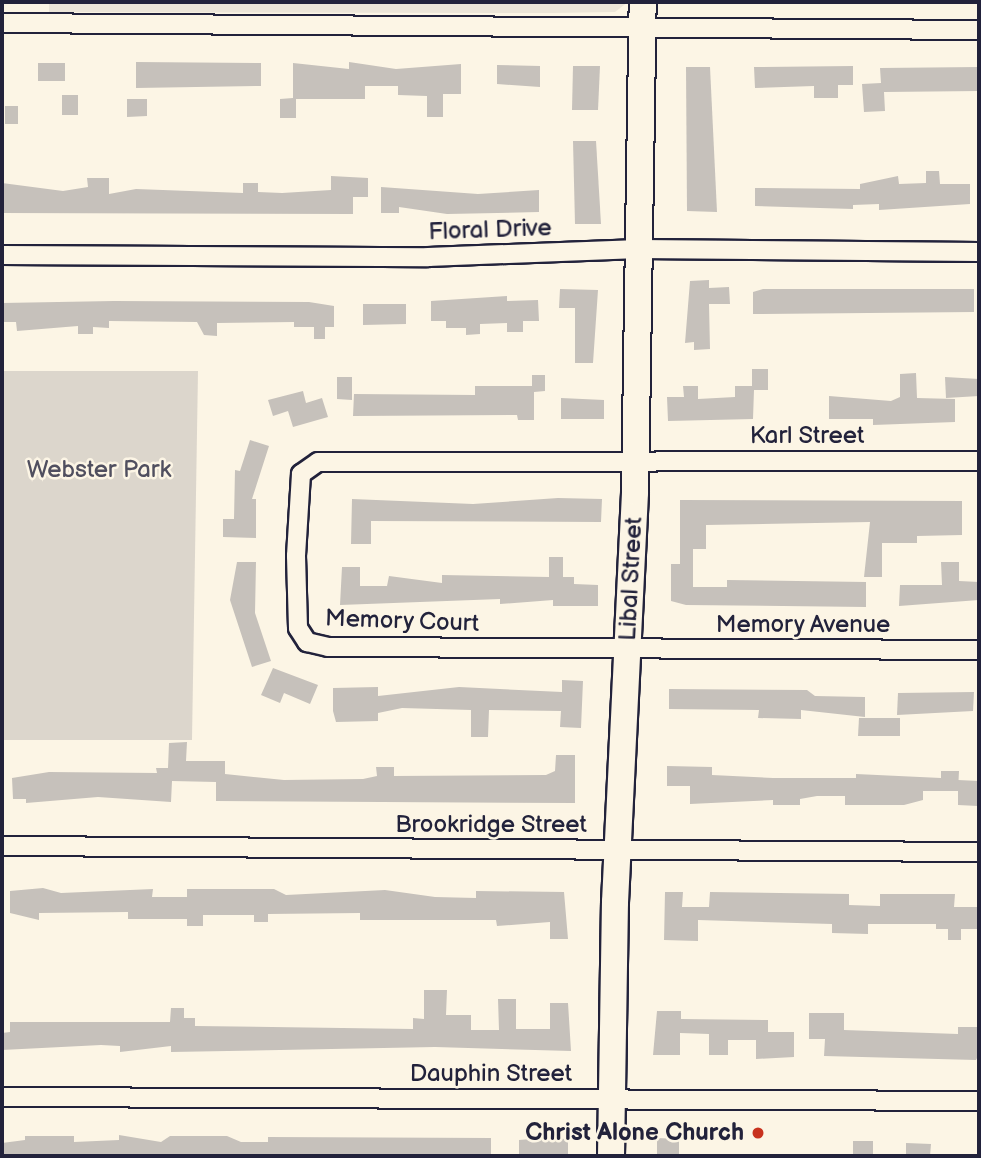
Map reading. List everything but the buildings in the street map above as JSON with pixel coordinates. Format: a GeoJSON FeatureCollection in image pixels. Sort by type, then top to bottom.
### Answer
{"type":"FeatureCollection","features":[{"type":"Feature","properties":{"kind":"street"},"geometry":{"type":"LineString","coordinates":[[2,23],[643,13],[979,30]]}},
{"type":"Feature","properties":{"kind":"street","name":"Libal Street"},"geometry":{"type":"LineString","coordinates":[[611,1156],[618,850],[635,460],[643,13]]}},
{"type":"Feature","properties":{"kind":"street","name":"Floral Drive"},"geometry":{"type":"LineString","coordinates":[[2,255],[428,257],[639,249],[979,252]]}},
{"type":"Feature","properties":{"kind":"street","name":"Karl Street"},"geometry":{"type":"LineString","coordinates":[[635,460],[979,461]]}},
{"type":"Feature","properties":{"kind":"street","name":"Memory Court"},"geometry":{"type":"LineString","coordinates":[[627,649],[328,648],[307,642],[298,628],[296,556],[301,474],[318,462],[635,460]]}},
{"type":"Feature","properties":{"kind":"street","name":"Memory Avenue"},"geometry":{"type":"LineString","coordinates":[[627,649],[979,650]]}},
{"type":"Feature","properties":{"kind":"street","name":"Brookridge Street"},"geometry":{"type":"LineString","coordinates":[[2,846],[979,852]]}},
{"type":"Feature","properties":{"kind":"street","name":"Dauphin Street"},"geometry":{"type":"LineString","coordinates":[[2,1097],[979,1101]]}},
{"type":"Feature","properties":{"kind":"shaded area"},"geometry":{"type":"Polygon","coordinates":[[[49,2],[628,2],[615,12],[553,13],[49,12],[49,2]]]}},
{"type":"Feature","properties":{"kind":"green space","name":"Webster Park"},"geometry":{"type":"Polygon","coordinates":[[[2,371],[198,371],[192,740],[2,740],[2,371]]]}},
{"type":"Feature","properties":{"kind":"place","name":"Christ Alone Church"},"geometry":{"type":"Point","coordinates":[758,1133]}}]}
